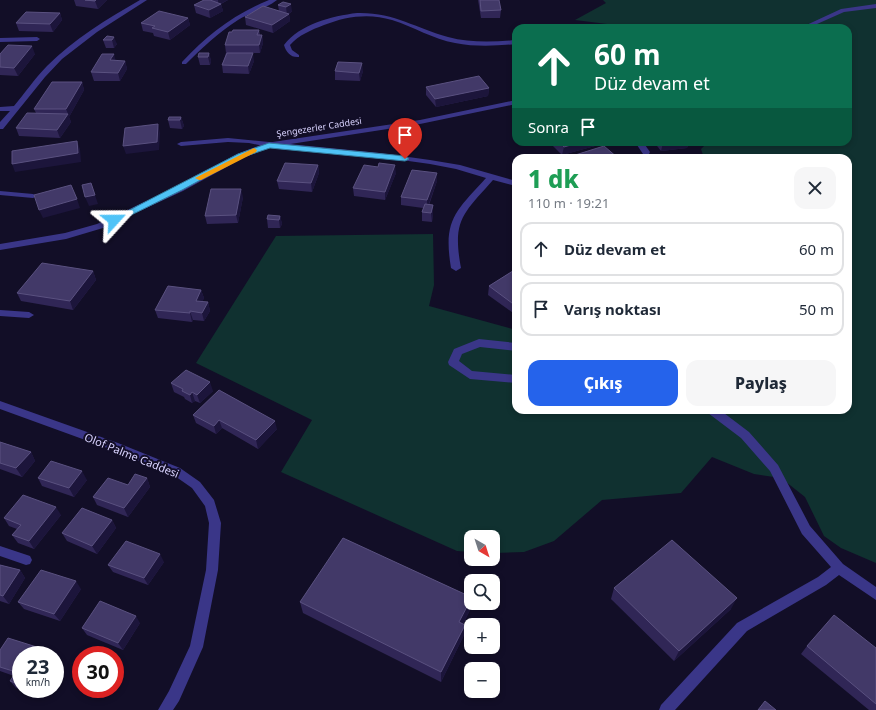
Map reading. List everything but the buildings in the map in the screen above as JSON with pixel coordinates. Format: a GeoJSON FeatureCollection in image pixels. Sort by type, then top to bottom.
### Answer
{"type":"FeatureCollection","features":[{"type":"Feature","properties":{"kind":"street"},"geometry":{"type":"LineString","coordinates":[[0,127],[50,68],[76,44],[110,20],[144,0]]}},
{"type":"Feature","properties":{"kind":"street"},"geometry":{"type":"LineString","coordinates":[[184,63],[207,38],[224,26],[245,13],[274,0]]}},
{"type":"Feature","properties":{"kind":"street"},"geometry":{"type":"LineString","coordinates":[[812,24],[843,10],[876,6]]}},
{"type":"Feature","properties":{"kind":"street"},"geometry":{"type":"LineString","coordinates":[[297,56],[289,51],[287,45],[296,35],[325,22],[358,14],[376,15],[390,18],[441,38],[455,41],[483,44],[512,42]]}},
{"type":"Feature","properties":{"kind":"street"},"geometry":{"type":"LineString","coordinates":[[0,40],[37,39]]}},
{"type":"Feature","properties":{"kind":"street","name":"Şengezerler Caddesi"},"geometry":{"type":"LineString","coordinates":[[0,247],[66,236],[100,226],[160,198],[240,156],[269,145],[420,122],[512,103]]}},
{"type":"Feature","properties":{"kind":"street"},"geometry":{"type":"LineString","coordinates":[[0,109],[16,108]]}},
{"type":"Feature","properties":{"kind":"street"},"geometry":{"type":"LineString","coordinates":[[181,144],[228,140],[249,141],[269,145],[380,156],[430,162],[512,183]]}},
{"type":"Feature","properties":{"kind":"street"},"geometry":{"type":"LineString","coordinates":[[642,146],[646,152]]}},
{"type":"Feature","properties":{"kind":"street"},"geometry":{"type":"LineString","coordinates":[[456,268],[452,232],[455,224],[471,200],[491,177]]}},
{"type":"Feature","properties":{"kind":"street"},"geometry":{"type":"LineString","coordinates":[[0,193],[33,196]]}},
{"type":"Feature","properties":{"kind":"street"},"geometry":{"type":"LineString","coordinates":[[0,313],[29,315]]}},
{"type":"Feature","properties":{"kind":"street"},"geometry":{"type":"LineString","coordinates":[[512,347],[479,344],[458,352],[453,362],[470,375],[512,379]]}},
{"type":"Feature","properties":{"kind":"street","name":"Olof Palme Caddesi"},"geometry":{"type":"LineString","coordinates":[[0,405],[114,446],[176,471],[196,486],[210,504],[215,523],[212,570],[196,647],[174,696],[165,710]]}},
{"type":"Feature","properties":{"kind":"street"},"geometry":{"type":"LineString","coordinates":[[717,414],[744,435],[774,468],[806,530],[839,568],[876,594]]}},
{"type":"Feature","properties":{"kind":"street"},"geometry":{"type":"LineString","coordinates":[[0,551],[26,560]]}},
{"type":"Feature","properties":{"kind":"street"},"geometry":{"type":"LineString","coordinates":[[666,710],[742,628],[822,581],[839,568]]}},
{"type":"Feature","properties":{"kind":"green space"},"geometry":{"type":"Polygon","coordinates":[[[603,0],[876,0],[876,563],[841,548],[824,536],[805,497],[781,478],[754,474],[712,457],[681,493],[602,500],[554,541],[524,552],[500,553],[500,530],[464,530],[464,552],[457,551],[281,472],[312,420],[196,363],[276,236],[433,234],[434,285],[429,306],[512,329],[512,414],[852,414],[852,154],[703,154],[701,149],[704,146],[852,146],[852,24],[607,24],[575,20],[606,3],[603,0]]]}},
{"type":"Feature","properties":{"kind":"slow traffic"},"geometry":{"type":"LineString","coordinates":[[199,178],[254,150]]}},
{"type":"Feature","properties":{"kind":"route"},"geometry":{"type":"LineString","coordinates":[[114,220],[180,188],[240,156],[269,145],[405,159]]}}]}
